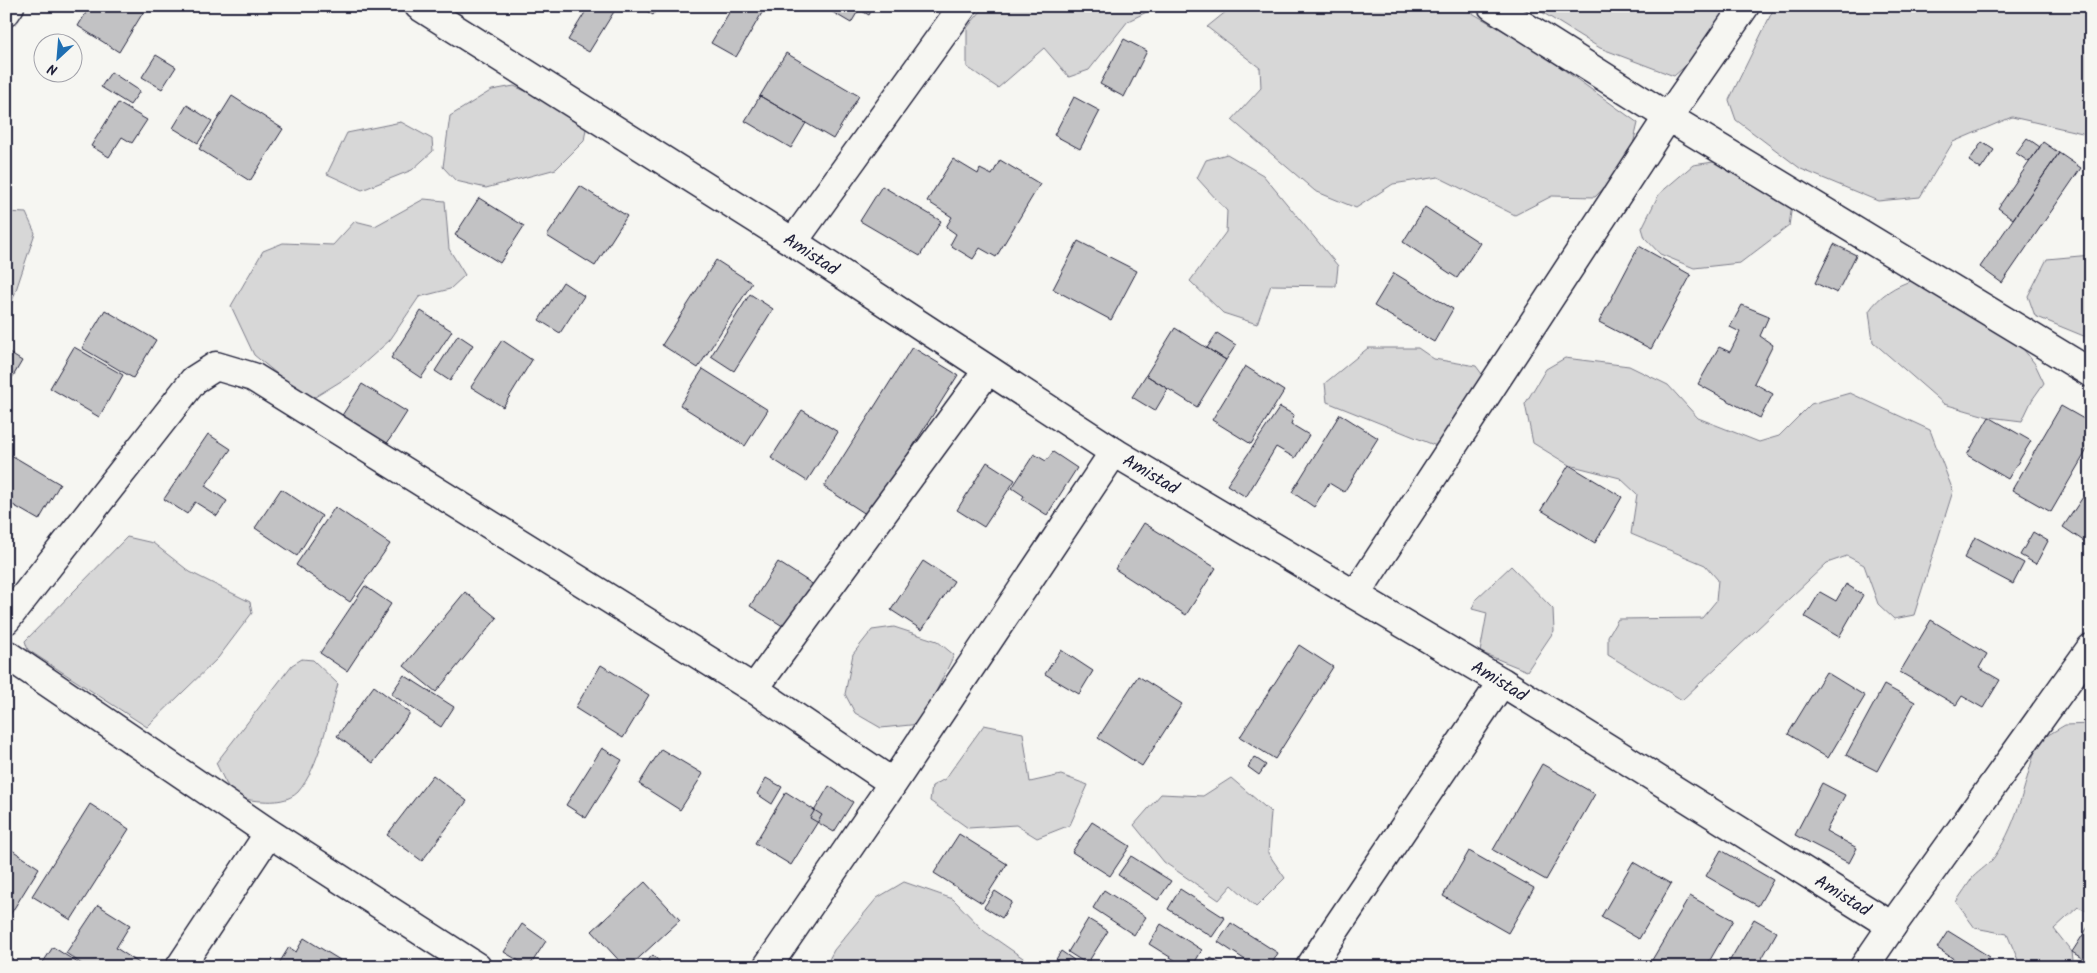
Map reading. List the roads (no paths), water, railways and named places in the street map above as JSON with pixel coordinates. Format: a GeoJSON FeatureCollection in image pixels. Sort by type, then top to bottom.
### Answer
{"type":"FeatureCollection","features":[{"type":"Feature","properties":{"kind":"street"},"geometry":{"type":"LineString","coordinates":[[6,12],[10,6]]}},
{"type":"Feature","properties":{"kind":"street","name":"Amistad"},"geometry":{"type":"LineString","coordinates":[[419,6],[793,242],[1114,452],[1502,682],[1892,926]]}},
{"type":"Feature","properties":{"kind":"street"},"geometry":{"type":"LineString","coordinates":[[793,242],[963,6]]}},
{"type":"Feature","properties":{"kind":"street"},"geometry":{"type":"LineString","coordinates":[[1492,6],[1668,117],[2091,373]]}},
{"type":"Feature","properties":{"kind":"street"},"geometry":{"type":"LineString","coordinates":[[1356,594],[1668,117],[1745,6]]}},
{"type":"Feature","properties":{"kind":"street"},"geometry":{"type":"LineString","coordinates":[[6,620],[194,380],[216,366],[253,377],[754,689],[894,783]]}},
{"type":"Feature","properties":{"kind":"street"},"geometry":{"type":"LineString","coordinates":[[754,689],[988,370]]}},
{"type":"Feature","properties":{"kind":"street"},"geometry":{"type":"LineString","coordinates":[[767,967],[894,783],[1114,452]]}},
{"type":"Feature","properties":{"kind":"street"},"geometry":{"type":"LineString","coordinates":[[1864,967],[2091,648]]}},
{"type":"Feature","properties":{"kind":"street"},"geometry":{"type":"LineString","coordinates":[[6,654],[269,833],[477,967]]}},
{"type":"Feature","properties":{"kind":"street"},"geometry":{"type":"LineString","coordinates":[[1310,967],[1502,682]]}},
{"type":"Feature","properties":{"kind":"street"},"geometry":{"type":"LineString","coordinates":[[180,967],[269,833]]}}]}
